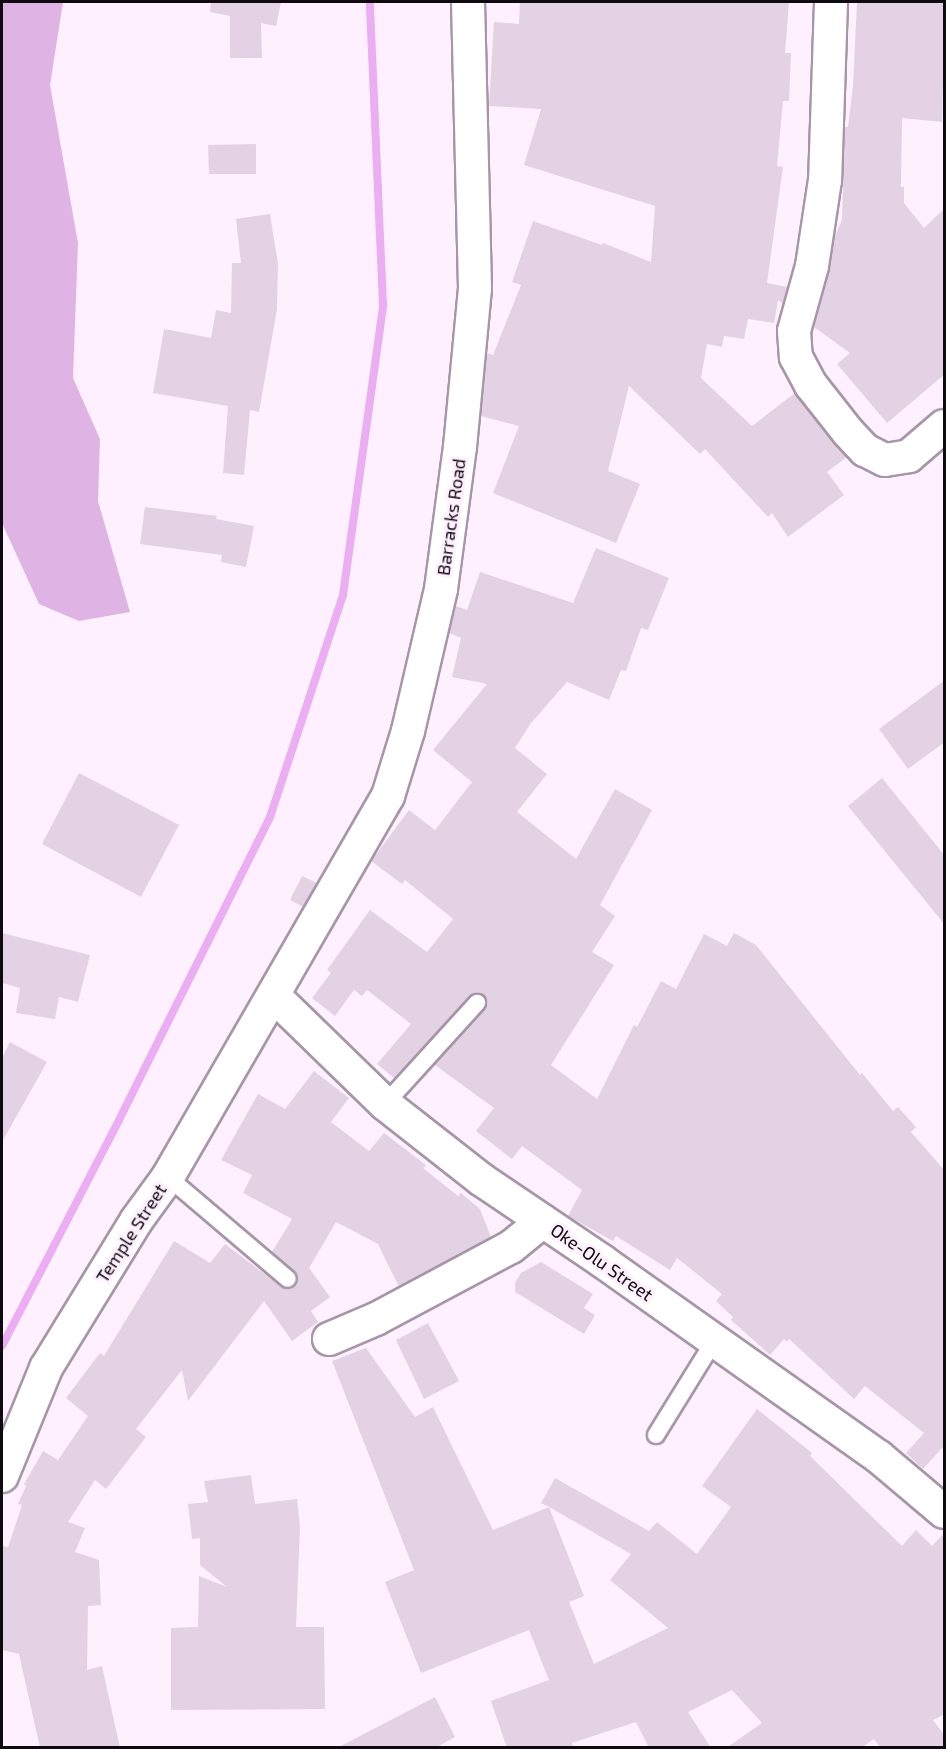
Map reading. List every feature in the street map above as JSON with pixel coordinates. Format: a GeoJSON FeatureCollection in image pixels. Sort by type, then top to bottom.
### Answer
{"type":"FeatureCollection","features":[{"type":"Feature","properties":{"kind":"street","name":"Barracks Road"},"geometry":{"type":"LineString","coordinates":[[274,996],[388,796],[408,731],[441,589],[460,447],[475,288],[468,2]]}},
{"type":"Feature","properties":{"kind":"street"},"geometry":{"type":"LineString","coordinates":[[831,2],[825,180],[812,266],[794,331],[796,357],[810,385],[848,432],[865,450],[885,460],[909,456],[945,426]]}},
{"type":"Feature","properties":{"kind":"street","name":"Oke-Olu Street"},"geometry":{"type":"LineString","coordinates":[[274,996],[385,1104],[482,1180],[879,1457],[945,1512]]}},
{"type":"Feature","properties":{"kind":"street","name":"Temple Street"},"geometry":{"type":"LineString","coordinates":[[2,1476],[46,1368],[136,1221],[168,1177],[274,996]]}},
{"type":"Feature","properties":{"kind":"street"},"geometry":{"type":"LineString","coordinates":[[329,1338],[376,1319],[511,1247],[543,1221]]}},
{"type":"Feature","properties":{"kind":"lane"},"geometry":{"type":"LineString","coordinates":[[385,1104],[477,1003]]}},
{"type":"Feature","properties":{"kind":"lane"},"geometry":{"type":"LineString","coordinates":[[168,1177],[288,1279]]}},
{"type":"Feature","properties":{"kind":"lane"},"geometry":{"type":"LineString","coordinates":[[656,1435],[714,1341]]}},
{"type":"Feature","properties":{"kind":"shaded area"},"geometry":{"type":"Polygon","coordinates":[[[2,2],[63,2],[50,85],[78,243],[73,378],[100,439],[98,501],[130,612],[79,621],[39,604],[2,523],[2,2]]]}},
{"type":"Feature","properties":{"kind":"building"},"geometry":{"type":"Polygon","coordinates":[[[211,2],[281,2],[276,26],[261,23],[262,58],[230,58],[230,16],[210,12],[211,2]]]}},
{"type":"Feature","properties":{"kind":"building"},"geometry":{"type":"Polygon","coordinates":[[[520,2],[789,2],[785,53],[791,53],[789,101],[783,101],[777,166],[783,167],[767,283],[788,287],[783,304],[778,300],[774,323],[748,319],[744,339],[724,336],[722,347],[707,344],[701,378],[752,426],[795,393],[847,457],[827,472],[844,495],[788,537],[772,513],[768,517],[705,449],[700,454],[629,386],[608,471],[640,484],[616,543],[493,493],[519,426],[481,416],[487,353],[493,355],[521,285],[512,282],[533,221],[602,245],[603,243],[651,262],[655,206],[524,165],[541,109],[489,106],[494,22],[519,24],[520,2]]]}},
{"type":"Feature","properties":{"kind":"building"},"geometry":{"type":"Polygon","coordinates":[[[857,2],[945,2],[942,122],[902,118],[901,187],[904,187],[904,203],[924,228],[945,208],[945,374],[887,423],[837,364],[850,353],[814,327],[829,271],[834,238],[842,220],[845,127],[848,127],[853,86],[857,2]]]}},
{"type":"Feature","properties":{"kind":"building"},"geometry":{"type":"Polygon","coordinates":[[[256,144],[256,174],[209,174],[208,145],[256,144]]]}},
{"type":"Feature","properties":{"kind":"building"},"geometry":{"type":"Polygon","coordinates":[[[270,214],[278,264],[277,309],[259,412],[250,410],[244,475],[223,473],[228,406],[153,393],[164,329],[211,338],[216,310],[231,313],[232,263],[241,263],[236,219],[270,214]]]}},
{"type":"Feature","properties":{"kind":"building"},"geometry":{"type":"Polygon","coordinates":[[[145,507],[217,516],[216,519],[254,526],[246,567],[221,562],[222,555],[140,544],[145,507]]]}},
{"type":"Feature","properties":{"kind":"building"},"geometry":{"type":"Polygon","coordinates":[[[596,548],[669,578],[648,630],[641,628],[626,671],[621,670],[609,700],[567,682],[531,723],[515,748],[547,774],[517,812],[576,859],[615,789],[652,810],[600,905],[615,916],[592,952],[614,965],[551,1065],[597,1099],[634,1025],[637,1027],[661,981],[676,989],[704,934],[727,946],[734,933],[756,945],[860,1075],[862,1073],[893,1111],[898,1107],[916,1127],[911,1132],[945,1171],[945,1450],[942,1448],[923,1469],[906,1453],[924,1433],[865,1386],[854,1399],[789,1339],[787,1342],[784,1339],[770,1355],[731,1320],[733,1317],[716,1301],[722,1294],[677,1258],[670,1270],[616,1236],[613,1241],[568,1216],[582,1190],[522,1146],[512,1159],[476,1131],[494,1108],[435,1065],[485,1010],[487,1000],[484,995],[474,993],[469,996],[394,1078],[377,1064],[411,1024],[367,990],[362,996],[354,990],[335,1016],[312,998],[331,973],[327,970],[370,910],[427,952],[453,919],[405,880],[402,884],[371,861],[409,810],[435,830],[472,782],[433,750],[487,684],[452,677],[461,638],[449,633],[456,606],[467,610],[480,572],[573,603],[596,548]]]}},
{"type":"Feature","properties":{"kind":"building"},"geometry":{"type":"Polygon","coordinates":[[[945,680],[945,742],[908,769],[879,729],[945,680]]]}},
{"type":"Feature","properties":{"kind":"building"},"geometry":{"type":"Polygon","coordinates":[[[79,773],[179,825],[141,897],[42,844],[79,773]]]}},
{"type":"Feature","properties":{"kind":"building"},"geometry":{"type":"Polygon","coordinates":[[[882,778],[945,856],[945,925],[848,806],[882,778]]]}},
{"type":"Feature","properties":{"kind":"building"},"geometry":{"type":"Polygon","coordinates":[[[302,876],[317,883],[303,907],[290,900],[302,876]]]}},
{"type":"Feature","properties":{"kind":"building"},"geometry":{"type":"Polygon","coordinates":[[[2,933],[90,955],[78,1002],[59,997],[55,1019],[16,1013],[20,988],[2,983],[2,933]]]}},
{"type":"Feature","properties":{"kind":"building"},"geometry":{"type":"Polygon","coordinates":[[[10,1042],[47,1062],[2,1142],[2,1058],[10,1042]]]}},
{"type":"Feature","properties":{"kind":"building"},"geometry":{"type":"Polygon","coordinates":[[[314,1071],[349,1098],[331,1122],[369,1151],[384,1133],[426,1165],[423,1168],[458,1196],[461,1193],[480,1209],[491,1237],[399,1287],[378,1244],[336,1222],[309,1268],[330,1297],[311,1311],[318,1322],[292,1341],[264,1301],[188,1401],[182,1370],[136,1429],[146,1437],[106,1489],[95,1480],[68,1522],[85,1528],[75,1552],[99,1560],[101,1605],[88,1606],[87,1670],[102,1666],[120,1748],[40,1748],[19,1654],[2,1650],[2,1546],[8,1547],[22,1505],[18,1504],[26,1486],[24,1484],[43,1451],[58,1460],[88,1416],[66,1398],[100,1353],[104,1356],[174,1241],[210,1263],[225,1244],[282,1287],[291,1289],[296,1285],[298,1280],[295,1271],[272,1252],[292,1219],[243,1193],[252,1175],[221,1160],[258,1094],[285,1109],[314,1071]]]}},
{"type":"Feature","properties":{"kind":"building"},"geometry":{"type":"Polygon","coordinates":[[[541,1262],[593,1294],[584,1308],[595,1315],[584,1334],[515,1292],[515,1283],[521,1273],[541,1262]]]}},
{"type":"Feature","properties":{"kind":"building"},"geometry":{"type":"Polygon","coordinates":[[[428,1323],[459,1381],[424,1399],[396,1340],[428,1323]]]}},
{"type":"Feature","properties":{"kind":"building"},"geometry":{"type":"Polygon","coordinates":[[[366,1348],[415,1417],[433,1407],[493,1530],[549,1507],[541,1503],[555,1478],[649,1531],[657,1522],[697,1554],[731,1507],[702,1486],[757,1409],[812,1453],[810,1456],[902,1546],[916,1530],[932,1546],[945,1532],[945,1714],[933,1720],[945,1736],[945,1748],[881,1748],[874,1739],[861,1748],[726,1748],[762,1723],[732,1690],[688,1712],[711,1748],[649,1748],[636,1722],[572,1743],[573,1748],[507,1748],[491,1701],[549,1680],[529,1630],[421,1673],[385,1582],[414,1570],[332,1361],[366,1348]],[[549,1507],[584,1596],[569,1602],[594,1664],[668,1628],[610,1580],[631,1554],[549,1507]]]}},
{"type":"Feature","properties":{"kind":"building"},"geometry":{"type":"Polygon","coordinates":[[[251,1475],[255,1504],[297,1499],[300,1527],[296,1627],[324,1627],[325,1709],[171,1710],[171,1628],[198,1627],[199,1576],[227,1587],[200,1565],[200,1538],[192,1539],[188,1504],[208,1502],[204,1481],[251,1475]]]}},
{"type":"Feature","properties":{"kind":"building"},"geometry":{"type":"Polygon","coordinates":[[[435,1697],[455,1737],[435,1748],[337,1748],[435,1697]]]}},
{"type":"Feature","properties":{"kind":"waterway"},"geometry":{"type":"LineString","coordinates":[[2,1346],[119,1120],[270,817],[343,595],[383,305],[370,2]]}}]}
